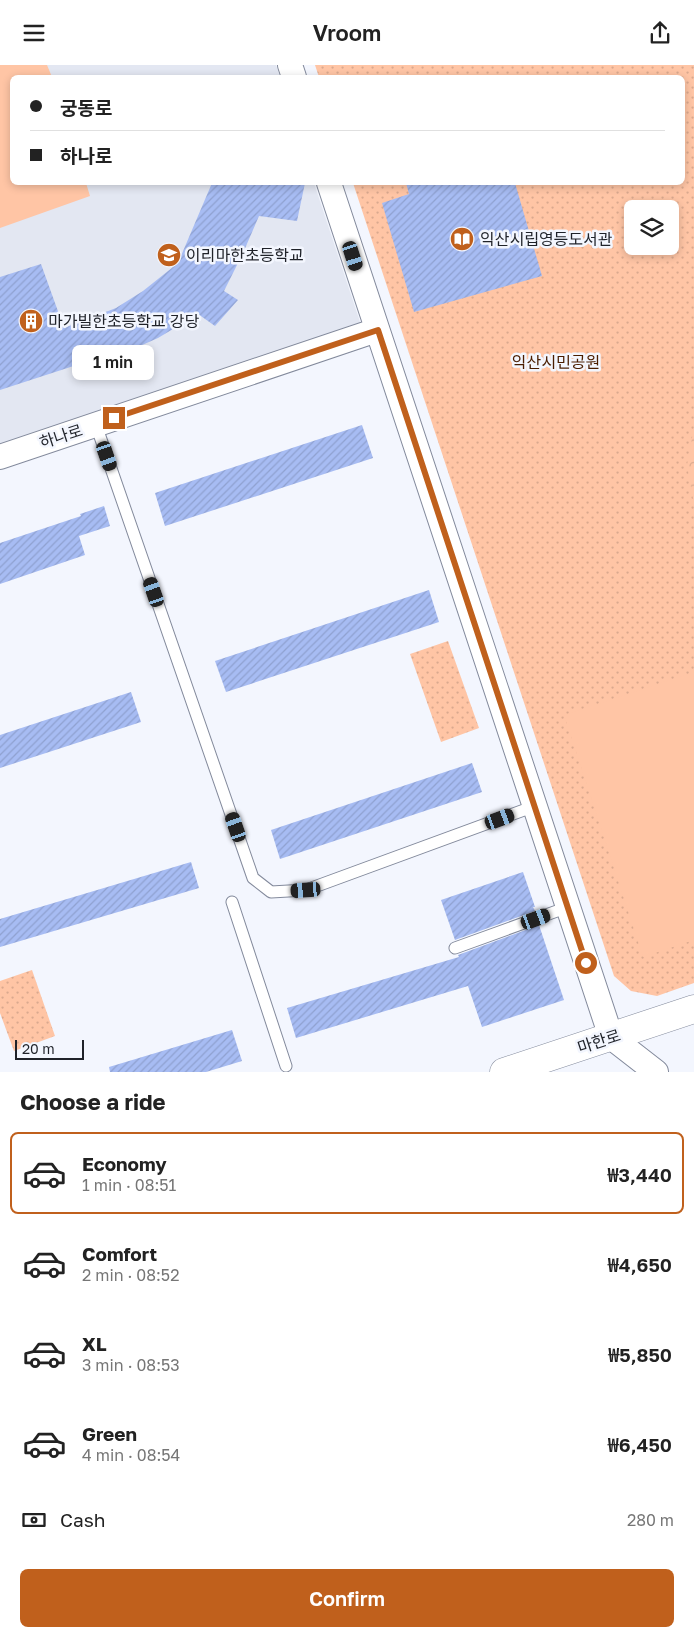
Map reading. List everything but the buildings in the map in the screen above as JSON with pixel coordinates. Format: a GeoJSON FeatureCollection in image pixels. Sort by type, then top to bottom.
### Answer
{"type":"FeatureCollection","features":[{"type":"Feature","properties":{"kind":"street"},"geometry":{"type":"LineString","coordinates":[[330,185],[611,1037],[656,1072]]}},
{"type":"Feature","properties":{"kind":"street","name":"하나로"},"geometry":{"type":"LineString","coordinates":[[0,457],[378,330]]}},
{"type":"Feature","properties":{"kind":"street","name":"마한로"},"geometry":{"type":"LineString","coordinates":[[504,1072],[694,1009]]}},
{"type":"Feature","properties":{"kind":"lane"},"geometry":{"type":"LineString","coordinates":[[96,425],[253,878],[271,892],[306,890],[535,806]]}},
{"type":"Feature","properties":{"kind":"lane"},"geometry":{"type":"LineString","coordinates":[[232,902],[286,1066]]}},
{"type":"Feature","properties":{"kind":"lane"},"geometry":{"type":"LineString","coordinates":[[455,948],[568,907]]}},
{"type":"Feature","properties":{"kind":"shaded area","name":"이리마한초등학교"},"geometry":{"type":"Polygon","coordinates":[[[0,65],[276,65],[279,75],[10,75],[10,185],[315,185],[362,328],[0,449],[0,65]]]}},
{"type":"Feature","properties":{"kind":"green space"},"geometry":{"type":"Polygon","coordinates":[[[0,65],[47,65],[51,75],[10,75],[10,185],[87,185],[90,196],[0,228],[0,65]]]}},
{"type":"Feature","properties":{"kind":"green space","name":"익산시민공원"},"geometry":{"type":"Polygon","coordinates":[[[315,65],[694,65],[694,983],[657,996],[631,991],[614,976],[354,185],[685,185],[685,75],[318,75],[315,65]]]}},
{"type":"Feature","properties":{"kind":"green space"},"geometry":{"type":"Polygon","coordinates":[[[694,427],[694,504],[687,465],[694,427]]]}},
{"type":"Feature","properties":{"kind":"green space"},"geometry":{"type":"Polygon","coordinates":[[[448,641],[479,728],[441,742],[410,654],[448,641]]]}},
{"type":"Feature","properties":{"kind":"green space"},"geometry":{"type":"Polygon","coordinates":[[[694,672],[694,940],[643,957],[564,715],[694,672]]]}},
{"type":"Feature","properties":{"kind":"green space"},"geometry":{"type":"Polygon","coordinates":[[[32,970],[55,1036],[14,1051],[0,1013],[0,981],[32,970]]]}},
{"type":"Feature","properties":{"kind":"place","name":"익산시립영등도서관"},"geometry":{"type":"Point","coordinates":[462,239]}},
{"type":"Feature","properties":{"kind":"place","name":"이리마한초등학교"},"geometry":{"type":"Point","coordinates":[169,255]}},
{"type":"Feature","properties":{"kind":"place","name":"마가빌한초등학교 강당"},"geometry":{"type":"Point","coordinates":[31,321]}},
{"type":"Feature","properties":{"kind":"route"},"geometry":{"type":"LineString","coordinates":[[114,418],[378,330],[586,963]]}}]}
